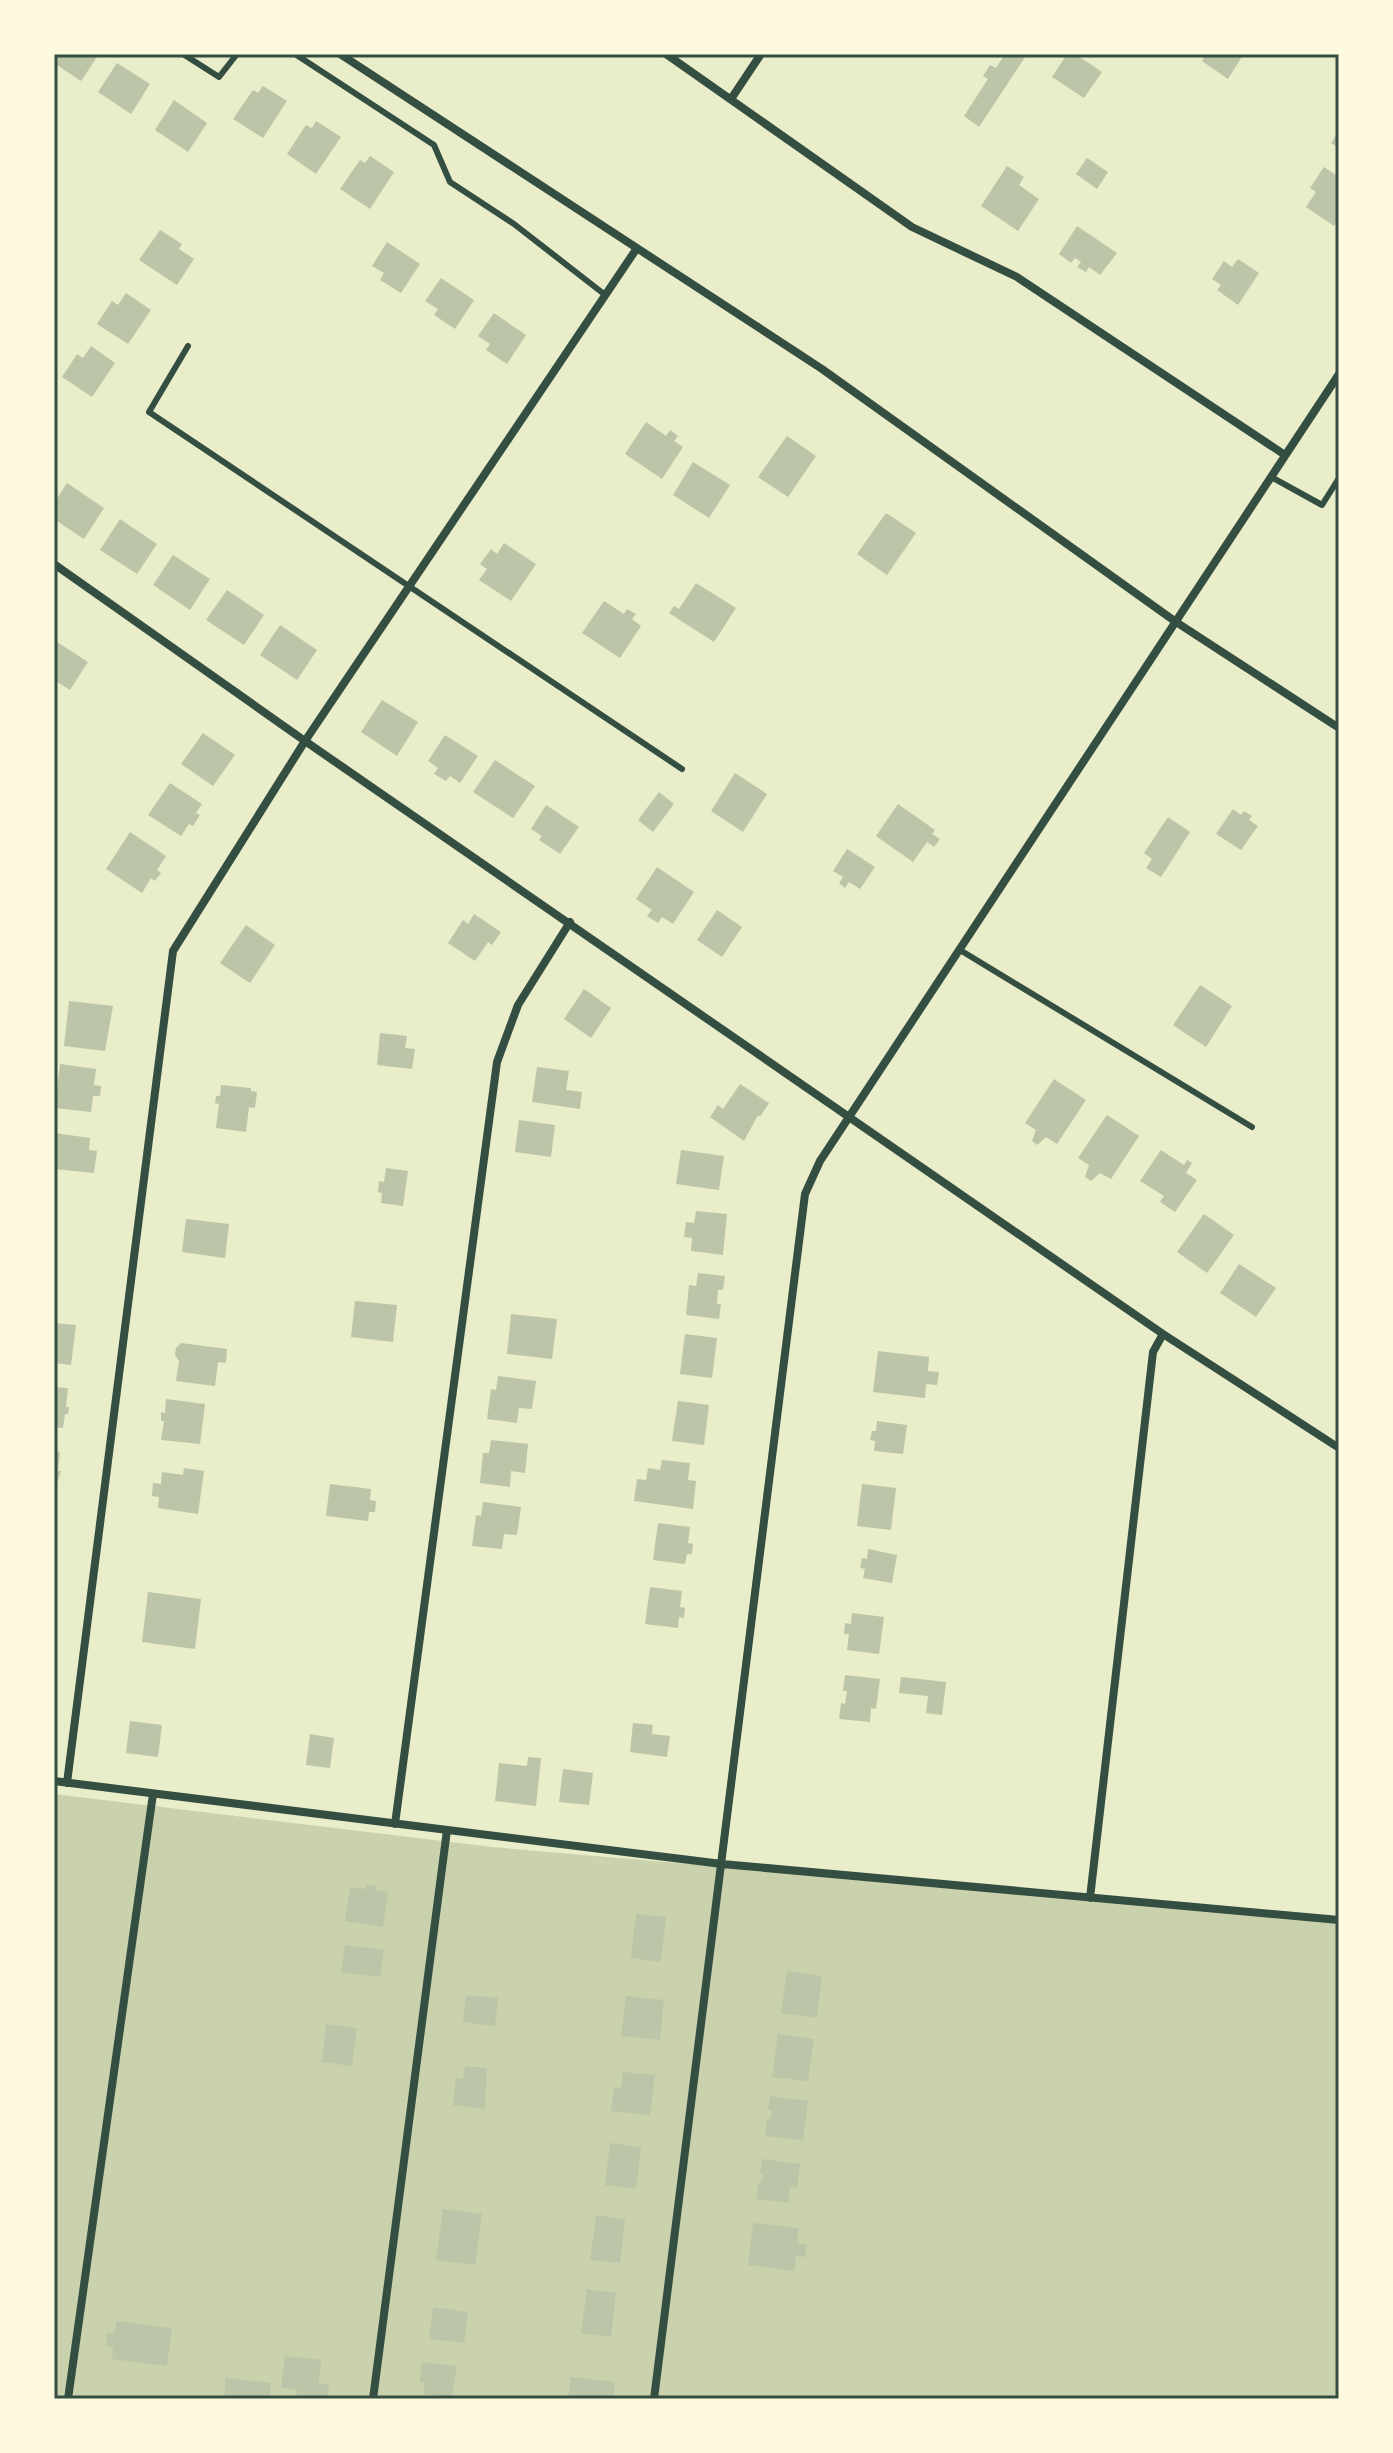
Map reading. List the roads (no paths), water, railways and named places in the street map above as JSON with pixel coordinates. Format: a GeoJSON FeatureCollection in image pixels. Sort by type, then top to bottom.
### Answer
{"type":"FeatureCollection","features":[{"type":"Feature","properties":{"kind":"street"},"geometry":{"type":"LineString","coordinates":[[340,54],[822,369],[1176,622],[1339,728]]}},
{"type":"Feature","properties":{"kind":"street"},"geometry":{"type":"LineString","coordinates":[[666,54],[912,227],[1017,277],[1285,455]]}},
{"type":"Feature","properties":{"kind":"street"},"geometry":{"type":"LineString","coordinates":[[731,99],[761,54]]}},
{"type":"Feature","properties":{"kind":"street"},"geometry":{"type":"LineString","coordinates":[[67,1783],[173,951],[305,741],[637,248]]}},
{"type":"Feature","properties":{"kind":"street"},"geometry":{"type":"LineString","coordinates":[[654,2399],[805,1194],[820,1161],[1339,374]]}},
{"type":"Feature","properties":{"kind":"street"},"geometry":{"type":"LineString","coordinates":[[54,564],[1163,1334],[1339,1448]]}},
{"type":"Feature","properties":{"kind":"street"},"geometry":{"type":"LineString","coordinates":[[395,1824],[497,1062],[518,1005],[570,922]]}},
{"type":"Feature","properties":{"kind":"street"},"geometry":{"type":"LineString","coordinates":[[1090,1898],[1153,1352],[1163,1334]]}},
{"type":"Feature","properties":{"kind":"street"},"geometry":{"type":"LineString","coordinates":[[54,1781],[722,1864],[1339,1920]]}},
{"type":"Feature","properties":{"kind":"street"},"geometry":{"type":"LineString","coordinates":[[68,2399],[153,1794]]}},
{"type":"Feature","properties":{"kind":"street"},"geometry":{"type":"LineString","coordinates":[[373,2399],[447,1830]]}},
{"type":"Feature","properties":{"kind":"lane"},"geometry":{"type":"LineString","coordinates":[[183,54],[219,77],[237,54]]}},
{"type":"Feature","properties":{"kind":"lane"},"geometry":{"type":"LineString","coordinates":[[295,54],[434,145],[450,182],[514,224],[604,294]]}},
{"type":"Feature","properties":{"kind":"lane"},"geometry":{"type":"LineString","coordinates":[[188,346],[149,412],[682,769]]}},
{"type":"Feature","properties":{"kind":"lane"},"geometry":{"type":"LineString","coordinates":[[1271,477],[1322,505],[1339,478]]}},
{"type":"Feature","properties":{"kind":"lane"},"geometry":{"type":"LineString","coordinates":[[960,950],[1252,1127]]}}]}
